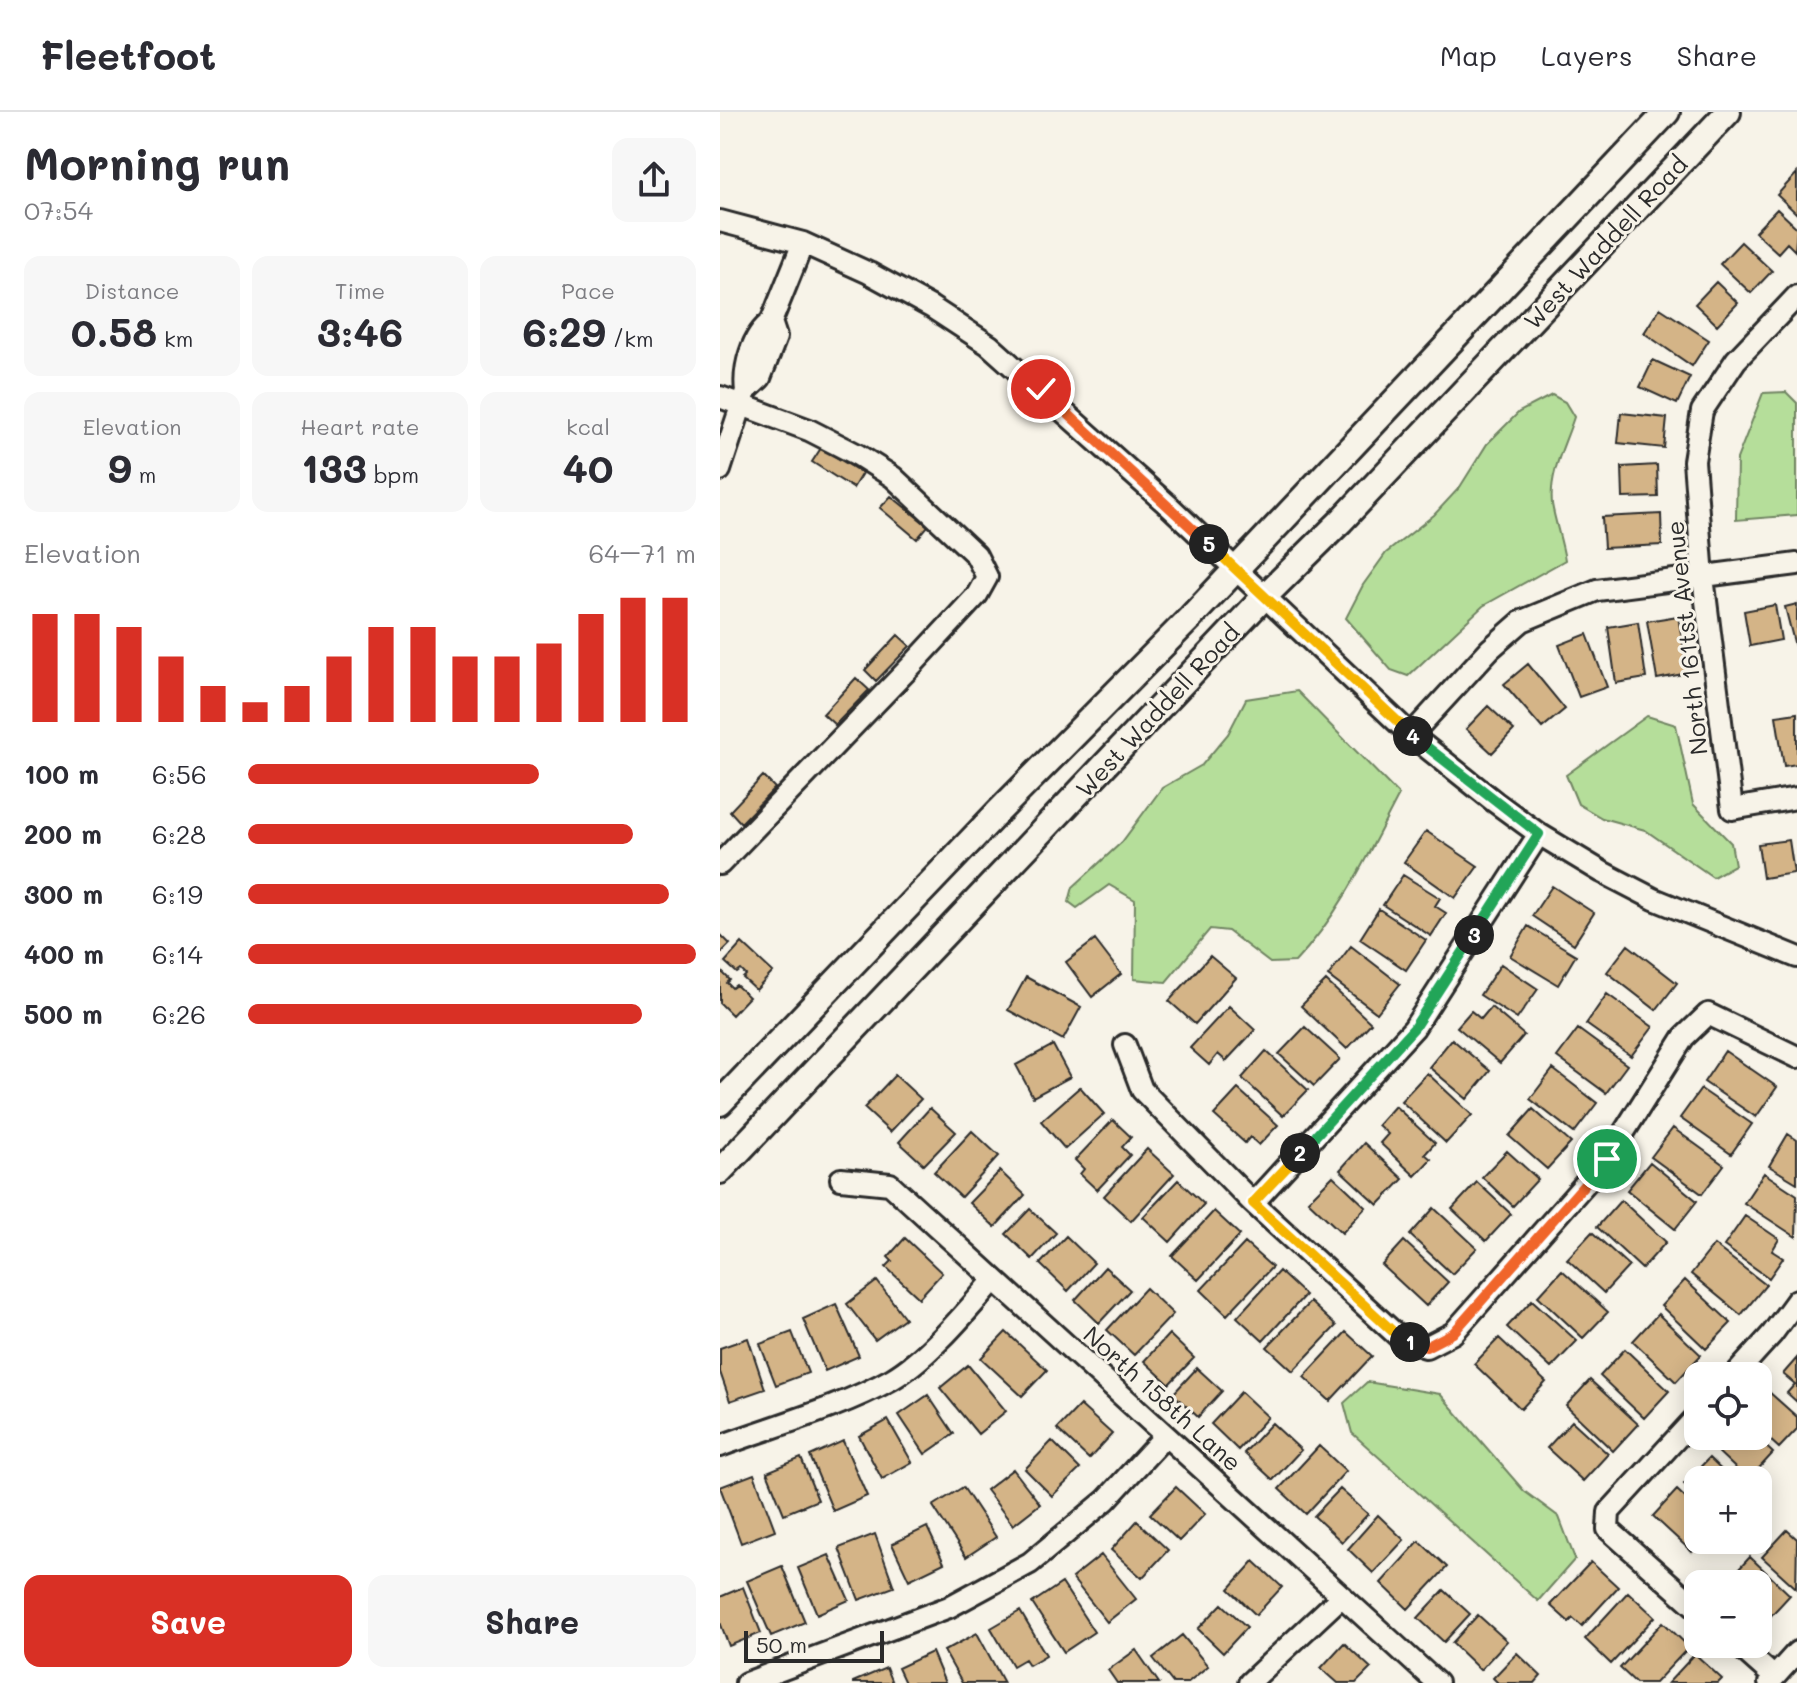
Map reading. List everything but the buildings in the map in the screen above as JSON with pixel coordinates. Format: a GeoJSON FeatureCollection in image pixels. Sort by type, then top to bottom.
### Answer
{"type":"FeatureCollection","features":[{"type":"Feature","properties":{"kind":"main road","name":"West Waddell Road"},"geometry":{"type":"LineString","coordinates":[[720,1103],[998,812],[1190,618],[1667,112]]}},
{"type":"Feature","properties":{"kind":"main road","name":"West Waddell Road"},"geometry":{"type":"LineString","coordinates":[[720,1171],[1728,112]]}},
{"type":"Feature","properties":{"kind":"street"},"geometry":{"type":"LineString","coordinates":[[720,221],[803,243],[910,295],[989,345],[1041,389],[1265,596],[1411,735],[1539,834],[1654,899],[1797,957]]}},
{"type":"Feature","properties":{"kind":"street"},"geometry":{"type":"LineString","coordinates":[[720,470],[743,398],[760,378],[758,359],[776,337],[771,322],[803,243]]}},
{"type":"Feature","properties":{"kind":"street","name":"North 161tst Avenue"},"geometry":{"type":"LineString","coordinates":[[1797,296],[1736,360],[1702,411],[1694,461],[1703,577],[1732,809],[1797,798]]}},
{"type":"Feature","properties":{"kind":"street"},"geometry":{"type":"LineString","coordinates":[[720,397],[743,398],[858,455],[893,477],[976,555],[987,577],[977,595],[913,664],[720,864]]}},
{"type":"Feature","properties":{"kind":"street"},"geometry":{"type":"LineString","coordinates":[[1411,735],[1490,649],[1522,621],[1597,590],[1797,564]]}},
{"type":"Feature","properties":{"kind":"street"},"geometry":{"type":"LineString","coordinates":[[1253,1203],[1414,1028],[1539,834]]}},
{"type":"Feature","properties":{"kind":"street"},"geometry":{"type":"LineString","coordinates":[[1125,1045],[1142,1090],[1253,1203],[1401,1339],[1426,1347],[1453,1333],[1607,1159],[1684,1037],[1708,1014],[1797,1057]]}},
{"type":"Feature","properties":{"kind":"street","name":"North 158th Lane"},"geometry":{"type":"LineString","coordinates":[[841,1179],[890,1184],[1437,1683]]}},
{"type":"Feature","properties":{"kind":"street"},"geometry":{"type":"LineString","coordinates":[[720,1446],[854,1397],[895,1377],[946,1334],[994,1280]]}},
{"type":"Feature","properties":{"kind":"street"},"geometry":{"type":"LineString","coordinates":[[1747,1362],[1797,1300]]}},
{"type":"Feature","properties":{"kind":"street"},"geometry":{"type":"LineString","coordinates":[[1684,1430],[1609,1512],[1608,1529],[1684,1597]]}},
{"type":"Feature","properties":{"kind":"street"},"geometry":{"type":"LineString","coordinates":[[746,1683],[949,1607],[1030,1563],[1106,1500],[1165,1436]]}},
{"type":"Feature","properties":{"kind":"street"},"geometry":{"type":"LineString","coordinates":[[1249,1683],[1342,1596]]}},
{"type":"Feature","properties":{"kind":"street"},"geometry":{"type":"LineString","coordinates":[[1750,1658],[1771,1680],[1797,1652]]}},
{"type":"Feature","properties":{"kind":"green space"},"geometry":{"type":"Polygon","coordinates":[[[1786,392],[1797,403],[1797,515],[1736,520],[1737,459],[1763,393],[1786,392]]]}},
{"type":"Feature","properties":{"kind":"green space"},"geometry":{"type":"Polygon","coordinates":[[[1552,395],[1565,402],[1574,417],[1555,470],[1552,493],[1553,511],[1565,560],[1483,606],[1408,676],[1391,670],[1346,618],[1363,585],[1386,553],[1434,515],[1460,487],[1487,444],[1519,412],[1552,395]]]}},
{"type":"Feature","properties":{"kind":"green space"},"geometry":{"type":"Polygon","coordinates":[[[1297,691],[1399,795],[1353,882],[1326,924],[1295,962],[1270,963],[1228,931],[1210,929],[1166,982],[1134,979],[1135,900],[1109,885],[1077,908],[1069,902],[1073,887],[1122,842],[1162,788],[1202,765],[1228,734],[1246,699],[1297,691]]]}},
{"type":"Feature","properties":{"kind":"green space"},"geometry":{"type":"Polygon","coordinates":[[[1647,716],[1676,725],[1693,804],[1731,843],[1735,865],[1713,877],[1645,830],[1602,818],[1578,804],[1566,775],[1647,716]]]}},
{"type":"Feature","properties":{"kind":"green space"},"geometry":{"type":"Polygon","coordinates":[[[1367,1382],[1440,1394],[1524,1491],[1559,1517],[1575,1559],[1538,1601],[1352,1433],[1344,1403],[1367,1382]]]}},
{"type":"Feature","properties":{"kind":"route"},"geometry":{"type":"LineString","coordinates":[[1041,389],[1411,735],[1539,834],[1414,1028],[1253,1203],[1401,1339],[1426,1347],[1453,1333],[1607,1159]]}}]}
